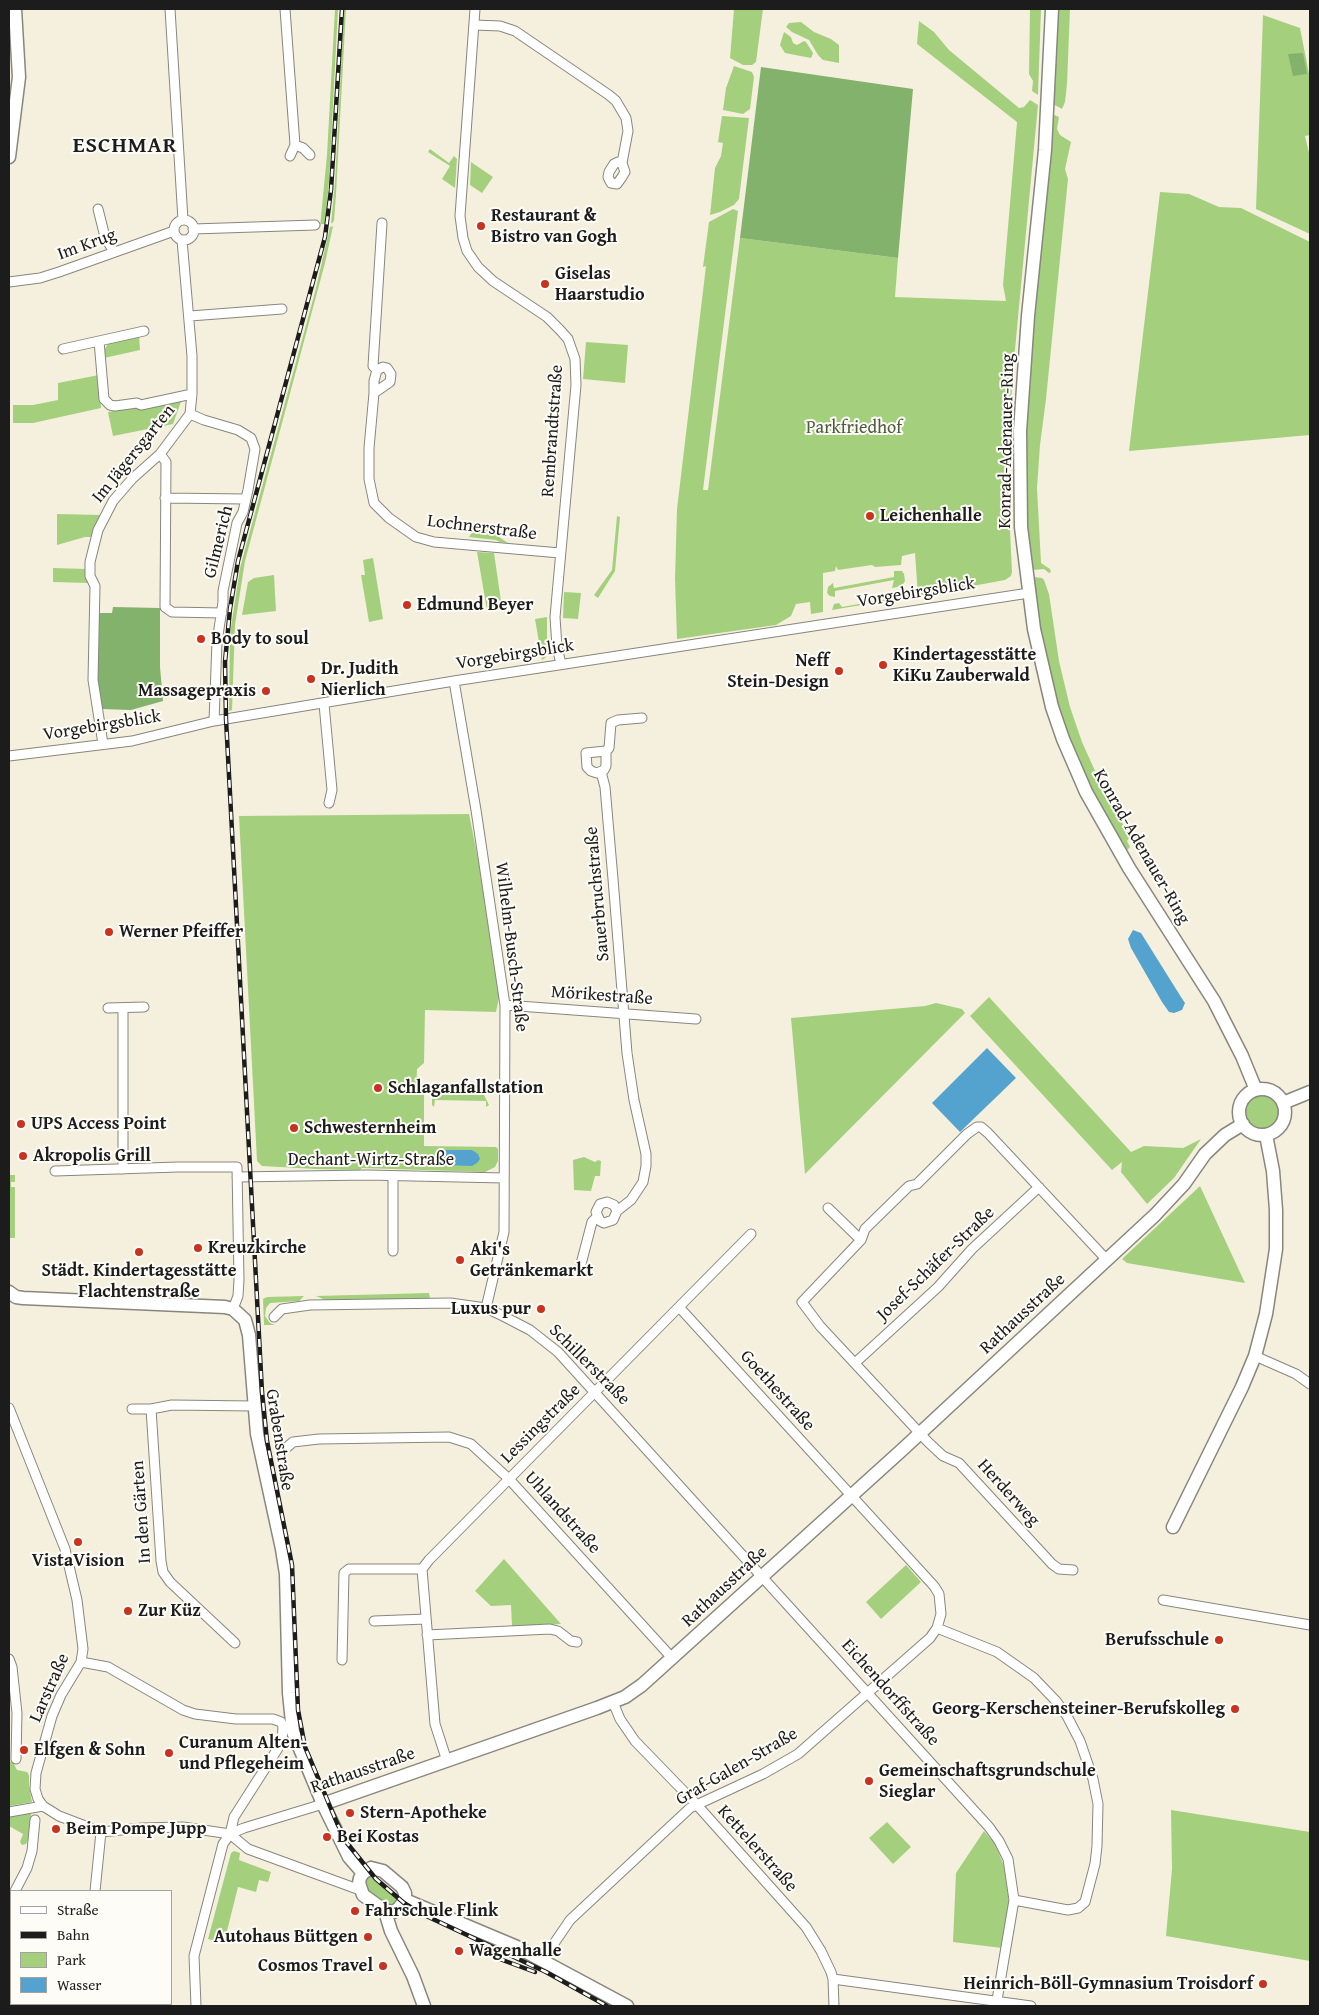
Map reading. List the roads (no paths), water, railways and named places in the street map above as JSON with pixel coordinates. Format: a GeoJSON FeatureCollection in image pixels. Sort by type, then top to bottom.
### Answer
{"type":"FeatureCollection","features":[{"type":"Feature","properties":{"kind":"street"},"geometry":{"type":"LineString","coordinates":[[9,157],[19,77],[15,9]]}},
{"type":"Feature","properties":{"kind":"street"},"geometry":{"type":"LineString","coordinates":[[170,9],[183,220]]}},
{"type":"Feature","properties":{"kind":"street"},"geometry":{"type":"LineString","coordinates":[[285,9],[295,145],[290,156]]}},
{"type":"Feature","properties":{"kind":"street","name":"Rembrandtstraße"},"geometry":{"type":"LineString","coordinates":[[475,9],[460,216],[463,238],[467,251],[478,267],[493,281],[554,323],[568,340],[575,359],[576,385],[555,617],[556,647],[561,664]]}},
{"type":"Feature","properties":{"kind":"street","name":"Konrad-Adenauer-Ring"},"geometry":{"type":"LineString","coordinates":[[1052,9],[1045,150],[1028,316],[1021,415],[1020,503],[1028,593],[1034,629],[1052,707],[1074,766],[1110,836],[1214,1001],[1242,1056],[1256,1090]]}},
{"type":"Feature","properties":{"kind":"street"},"geometry":{"type":"LineString","coordinates":[[474,24],[500,26],[520,34],[609,94],[621,108],[628,124],[627,144],[622,163]]}},
{"type":"Feature","properties":{"kind":"street"},"geometry":{"type":"LineString","coordinates":[[295,145],[303,148],[310,155]]}},
{"type":"Feature","properties":{"kind":"street"},"geometry":{"type":"LineString","coordinates":[[98,209],[105,237],[114,252]]}},
{"type":"Feature","properties":{"kind":"street"},"geometry":{"type":"LineString","coordinates":[[183,220],[190,223],[193,229],[190,237],[182,240],[177,237],[174,231],[176,223],[183,220]]}},
{"type":"Feature","properties":{"kind":"street","name":"Lochnerstraße"},"geometry":{"type":"LineString","coordinates":[[382,223],[373,366],[377,370],[374,381],[369,479],[374,503],[389,518],[416,537],[434,542],[560,553]]}},
{"type":"Feature","properties":{"kind":"street"},"geometry":{"type":"LineString","coordinates":[[193,229],[315,225]]}},
{"type":"Feature","properties":{"kind":"street","name":"Im Krug"},"geometry":{"type":"LineString","coordinates":[[9,282],[40,278],[174,231]]}},
{"type":"Feature","properties":{"kind":"street","name":"Im Jägersgarten"},"geometry":{"type":"LineString","coordinates":[[103,744],[93,680],[95,586],[90,576],[92,555],[98,530],[113,501],[127,484],[160,454],[190,414],[192,394],[190,316],[182,240]]}},
{"type":"Feature","properties":{"kind":"street"},"geometry":{"type":"LineString","coordinates":[[190,316],[282,309]]}},
{"type":"Feature","properties":{"kind":"street"},"geometry":{"type":"LineString","coordinates":[[63,349],[144,332]]}},
{"type":"Feature","properties":{"kind":"street"},"geometry":{"type":"LineString","coordinates":[[99,342],[104,399],[110,405],[137,403],[141,405],[192,394]]}},
{"type":"Feature","properties":{"kind":"street"},"geometry":{"type":"LineString","coordinates":[[374,393],[386,386],[392,379],[387,368],[383,367],[377,370]]}},
{"type":"Feature","properties":{"kind":"street","name":"Gilmerich"},"geometry":{"type":"LineString","coordinates":[[190,414],[238,430],[253,442],[254,461],[246,499],[237,523],[223,591],[222,613],[217,642],[214,721]]}},
{"type":"Feature","properties":{"kind":"street"},"geometry":{"type":"LineString","coordinates":[[160,454],[166,462],[165,607],[172,612],[222,613]]}},
{"type":"Feature","properties":{"kind":"street"},"geometry":{"type":"LineString","coordinates":[[165,498],[246,499]]}},
{"type":"Feature","properties":{"kind":"street","name":"Vorgebirgsblick"},"geometry":{"type":"LineString","coordinates":[[9,756],[146,738],[214,721],[454,681],[1028,593]]}},
{"type":"Feature","properties":{"kind":"street","name":"Wilhelm-Busch-Straße"},"geometry":{"type":"LineString","coordinates":[[454,681],[476,810],[505,1005],[507,1042],[504,1232],[486,1308]]}},
{"type":"Feature","properties":{"kind":"street"},"geometry":{"type":"LineString","coordinates":[[324,704],[332,790],[329,803]]}},
{"type":"Feature","properties":{"kind":"street","name":"Sauerbruchstraße"},"geometry":{"type":"LineString","coordinates":[[617,1211],[631,1200],[640,1188],[646,1166],[644,1146],[630,1080],[605,786],[601,772],[606,766],[606,751],[610,746],[611,723],[618,720],[642,718]]}},
{"type":"Feature","properties":{"kind":"street"},"geometry":{"type":"LineString","coordinates":[[601,772],[594,772],[587,767],[586,753],[606,751]]}},
{"type":"Feature","properties":{"kind":"street","name":"Mörikestraße"},"geometry":{"type":"LineString","coordinates":[[505,1005],[696,1019]]}},
{"type":"Feature","properties":{"kind":"street"},"geometry":{"type":"LineString","coordinates":[[108,1008],[144,1007]]}},
{"type":"Feature","properties":{"kind":"street"},"geometry":{"type":"LineString","coordinates":[[123,1008],[123,1169]]}},
{"type":"Feature","properties":{"kind":"street"},"geometry":{"type":"LineString","coordinates":[[1256,1090],[1272,1092],[1283,1103],[1285,1113],[1282,1123],[1276,1131],[1266,1135],[1255,1134],[1243,1124],[1240,1114],[1241,1103],[1247,1095],[1256,1090]]}},
{"type":"Feature","properties":{"kind":"street"},"geometry":{"type":"LineString","coordinates":[[1283,1103],[1310,1092]]}},
{"type":"Feature","properties":{"kind":"street","name":"Rathausstraße"},"geometry":{"type":"LineString","coordinates":[[101,1832],[183,1827],[230,1834],[323,1804],[614,1702],[642,1685],[673,1659],[1107,1260],[1173,1197],[1208,1150],[1225,1135],[1243,1124]]}},
{"type":"Feature","properties":{"kind":"street"},"geometry":{"type":"LineString","coordinates":[[828,1208],[861,1240],[865,1229],[909,1186],[917,1184],[968,1133],[977,1127],[988,1133],[1107,1260]]}},
{"type":"Feature","properties":{"kind":"street"},"geometry":{"type":"LineString","coordinates":[[1173,1527],[1225,1424],[1255,1356],[1266,1314],[1276,1249],[1276,1210],[1273,1171],[1266,1135]]}},
{"type":"Feature","properties":{"kind":"street"},"geometry":{"type":"LineString","coordinates":[[9,1292],[16,1297],[24,1298],[215,1306],[233,1309],[238,1296],[240,1280],[236,1167],[55,1171]]}},
{"type":"Feature","properties":{"kind":"street"},"geometry":{"type":"LineString","coordinates":[[393,1176],[393,1251]]}},
{"type":"Feature","properties":{"kind":"street","name":"Dechant-Wirtz-Straße"},"geometry":{"type":"LineString","coordinates":[[237,1177],[393,1176],[504,1178]]}},
{"type":"Feature","properties":{"kind":"street","name":"Josef-Schäfer-Straße"},"geometry":{"type":"LineString","coordinates":[[855,1363],[938,1286],[972,1249],[1039,1187]]}},
{"type":"Feature","properties":{"kind":"street"},"geometry":{"type":"LineString","coordinates":[[603,1202],[610,1203],[617,1211],[616,1216],[609,1223],[600,1221],[597,1217],[597,1208],[603,1202]]}},
{"type":"Feature","properties":{"kind":"street"},"geometry":{"type":"LineString","coordinates":[[581,1264],[592,1222],[597,1217]]}},
{"type":"Feature","properties":{"kind":"street","name":"Lessingstraße"},"geometry":{"type":"LineString","coordinates":[[422,1569],[751,1234]]}},
{"type":"Feature","properties":{"kind":"street","name":"Herderweg"},"geometry":{"type":"LineString","coordinates":[[861,1240],[802,1302],[820,1326],[942,1456],[959,1463],[1052,1564],[1060,1569],[1073,1570]]}},
{"type":"Feature","properties":{"kind":"street","name":"Schillerstraße"},"geometry":{"type":"LineString","coordinates":[[274,1317],[282,1308],[310,1305],[450,1303],[486,1308],[520,1324],[562,1355],[762,1577]]}},
{"type":"Feature","properties":{"kind":"street","name":"Goethestraße"},"geometry":{"type":"LineString","coordinates":[[679,1306],[934,1586],[939,1594],[942,1608],[937,1628]]}},
{"type":"Feature","properties":{"kind":"street","name":"Grabenstraße"},"geometry":{"type":"LineString","coordinates":[[233,1309],[245,1320],[249,1334],[256,1434],[286,1574],[292,1724],[296,1741],[323,1804],[349,1857],[363,1873]]}},
{"type":"Feature","properties":{"kind":"street"},"geometry":{"type":"LineString","coordinates":[[1255,1356],[1296,1374],[1310,1384]]}},
{"type":"Feature","properties":{"kind":"street"},"geometry":{"type":"LineString","coordinates":[[132,1409],[151,1409],[172,1405],[253,1406]]}},
{"type":"Feature","properties":{"kind":"street","name":"Larstraße"},"geometry":{"type":"LineString","coordinates":[[9,1408],[65,1549],[77,1600],[83,1649],[81,1662],[61,1695],[52,1716],[38,1767],[36,1789],[43,1806]]}},
{"type":"Feature","properties":{"kind":"street","name":"In den Gärten"},"geometry":{"type":"LineString","coordinates":[[151,1409],[163,1572],[170,1582],[235,1643]]}},
{"type":"Feature","properties":{"kind":"street","name":"Uhlandstraße"},"geometry":{"type":"LineString","coordinates":[[285,1449],[293,1442],[306,1440],[450,1437],[463,1440],[478,1449],[509,1479],[673,1659]]}},
{"type":"Feature","properties":{"kind":"street"},"geometry":{"type":"LineString","coordinates":[[342,1660],[344,1573],[349,1568],[422,1569],[435,1724],[447,1761]]}},
{"type":"Feature","properties":{"kind":"street","name":"Eichendorffstraße"},"geometry":{"type":"LineString","coordinates":[[762,1577],[989,1827],[999,1841],[1008,1859],[1014,1900],[997,2004]]}},
{"type":"Feature","properties":{"kind":"street"},"geometry":{"type":"LineString","coordinates":[[1163,1600],[1310,1625]]}},
{"type":"Feature","properties":{"kind":"street"},"geometry":{"type":"LineString","coordinates":[[374,1621],[426,1619]]}},
{"type":"Feature","properties":{"kind":"street"},"geometry":{"type":"LineString","coordinates":[[937,1628],[997,1652],[1019,1666],[1039,1683],[1056,1701],[1072,1725],[1080,1741],[1093,1779],[1098,1804],[1098,1830],[1095,1864],[1087,1899],[1078,1908],[1068,1910],[1014,1900]]}},
{"type":"Feature","properties":{"kind":"street","name":"Graf-Galen-Straße"},"geometry":{"type":"LineString","coordinates":[[545,1961],[570,1920],[690,1808],[791,1759],[822,1735],[918,1650],[934,1634],[937,1628]]}},
{"type":"Feature","properties":{"kind":"street"},"geometry":{"type":"LineString","coordinates":[[427,1635],[550,1630],[558,1631],[572,1641],[577,1642]]}},
{"type":"Feature","properties":{"kind":"street"},"geometry":{"type":"LineString","coordinates":[[9,1659],[12,1667],[17,1713],[16,1759]]}},
{"type":"Feature","properties":{"kind":"street"},"geometry":{"type":"LineString","coordinates":[[81,1662],[108,1667],[183,1710],[195,1714],[209,1717],[278,1720],[283,1726],[282,1742],[234,1817],[230,1834],[223,1844],[194,1956],[196,2006]]}},
{"type":"Feature","properties":{"kind":"street","name":"Kettelerstraße"},"geometry":{"type":"LineString","coordinates":[[614,1702],[626,1730],[697,1805],[806,1927],[822,1951],[833,1979],[834,2006]]}},
{"type":"Feature","properties":{"kind":"street"},"geometry":{"type":"LineString","coordinates":[[9,1812],[43,1806],[66,1819],[101,1832],[96,1890]]}},
{"type":"Feature","properties":{"kind":"street"},"geometry":{"type":"LineString","coordinates":[[16,1890],[24,1874],[32,1851],[35,1820]]}},
{"type":"Feature","properties":{"kind":"street"},"geometry":{"type":"LineString","coordinates":[[230,1834],[248,1849],[360,1890],[376,1906],[388,1912],[398,1909],[405,1900],[405,1893],[402,1887],[383,1871],[371,1868],[363,1873],[358,1883],[360,1890]]}},
{"type":"Feature","properties":{"kind":"street"},"geometry":{"type":"LineString","coordinates":[[405,1900],[487,1934],[545,1961],[627,2006]]}},
{"type":"Feature","properties":{"kind":"street"},"geometry":{"type":"LineString","coordinates":[[388,1912],[387,1918],[391,1931],[413,1976],[424,2006]]}},
{"type":"Feature","properties":{"kind":"street"},"geometry":{"type":"LineString","coordinates":[[833,1979],[997,2004],[1031,2006]]}},
{"type":"Feature","properties":{"kind":"water"},"geometry":{"type":"Polygon","coordinates":[[[1133,930],[1141,933],[1185,1003],[1182,1010],[1174,1013],[1169,1012],[1162,1002],[1131,948],[1128,939],[1133,930]]]}},
{"type":"Feature","properties":{"kind":"water"},"geometry":{"type":"Polygon","coordinates":[[[987,1048],[1016,1078],[960,1132],[932,1103],[987,1048]]]}},
{"type":"Feature","properties":{"kind":"water"},"geometry":{"type":"Polygon","coordinates":[[[442,1150],[472,1150],[478,1154],[480,1159],[472,1166],[442,1165],[436,1158],[437,1154],[442,1150]]]}},
{"type":"Feature","properties":{"kind":"railway"},"geometry":{"type":"LineString","coordinates":[[342,9],[331,190],[325,237],[238,561],[230,609],[225,662],[226,719],[262,1392],[267,1441],[292,1565],[298,1710],[305,1747],[337,1823],[347,1843],[376,1879],[404,1903],[420,1913],[546,1972],[607,2006]]}},
{"type":"Feature","properties":{"kind":"railway"},"geometry":{"type":"LineString","coordinates":[[497,1958],[535,1972]]}},
{"type":"Feature","properties":{"kind":"place","name":"Restaurant & Bistro van Gogh"},"geometry":{"type":"Point","coordinates":[481,226]}},
{"type":"Feature","properties":{"kind":"place","name":"Giselas Haarstudio"},"geometry":{"type":"Point","coordinates":[545,284]}},
{"type":"Feature","properties":{"kind":"place","name":"Leichenhalle"},"geometry":{"type":"Point","coordinates":[870,516]}},
{"type":"Feature","properties":{"kind":"place","name":"Edmund Beyer"},"geometry":{"type":"Point","coordinates":[407,605]}},
{"type":"Feature","properties":{"kind":"place","name":"Body to soul"},"geometry":{"type":"Point","coordinates":[201,639]}},
{"type":"Feature","properties":{"kind":"place","name":"Kindertagesstätte KiKu Zauberwald"},"geometry":{"type":"Point","coordinates":[883,665]}},
{"type":"Feature","properties":{"kind":"place","name":"Neff Stein-Design"},"geometry":{"type":"Point","coordinates":[839,671]}},
{"type":"Feature","properties":{"kind":"place","name":"Dr. Judith Nierlich"},"geometry":{"type":"Point","coordinates":[311,679]}},
{"type":"Feature","properties":{"kind":"place","name":"Massagepraxis"},"geometry":{"type":"Point","coordinates":[266,691]}},
{"type":"Feature","properties":{"kind":"place","name":"Werner Pfeiffer"},"geometry":{"type":"Point","coordinates":[109,932]}},
{"type":"Feature","properties":{"kind":"place","name":"Schlaganfallstation"},"geometry":{"type":"Point","coordinates":[378,1088]}},
{"type":"Feature","properties":{"kind":"place","name":"UPS Access Point"},"geometry":{"type":"Point","coordinates":[21,1124]}},
{"type":"Feature","properties":{"kind":"place","name":"Schwesternheim"},"geometry":{"type":"Point","coordinates":[294,1128]}},
{"type":"Feature","properties":{"kind":"place","name":"Akropolis Grill"},"geometry":{"type":"Point","coordinates":[23,1156]}},
{"type":"Feature","properties":{"kind":"place","name":"Kreuzkirche"},"geometry":{"type":"Point","coordinates":[198,1248]}},
{"type":"Feature","properties":{"kind":"place","name":"Städt. Kindertagesstätte Flachtenstraße"},"geometry":{"type":"Point","coordinates":[139,1252]}},
{"type":"Feature","properties":{"kind":"place","name":"Aki's Getränkemarkt"},"geometry":{"type":"Point","coordinates":[460,1260]}},
{"type":"Feature","properties":{"kind":"place","name":"Luxus pur"},"geometry":{"type":"Point","coordinates":[541,1309]}},
{"type":"Feature","properties":{"kind":"place","name":"VistaVision"},"geometry":{"type":"Point","coordinates":[78,1542]}},
{"type":"Feature","properties":{"kind":"place","name":"Zur Küz"},"geometry":{"type":"Point","coordinates":[128,1611]}},
{"type":"Feature","properties":{"kind":"place","name":"Berufsschule"},"geometry":{"type":"Point","coordinates":[1219,1640]}},
{"type":"Feature","properties":{"kind":"place","name":"Georg-Kerschensteiner-Berufskolleg"},"geometry":{"type":"Point","coordinates":[1235,1709]}},
{"type":"Feature","properties":{"kind":"place","name":"Elfgen & Sohn"},"geometry":{"type":"Point","coordinates":[24,1750]}},
{"type":"Feature","properties":{"kind":"place","name":"Curanum Alten- und Pflegeheim"},"geometry":{"type":"Point","coordinates":[169,1753]}},
{"type":"Feature","properties":{"kind":"place","name":"Gemeinschaftsgrundschule Sieglar"},"geometry":{"type":"Point","coordinates":[869,1781]}},
{"type":"Feature","properties":{"kind":"place","name":"Stern-Apotheke"},"geometry":{"type":"Point","coordinates":[350,1813]}},
{"type":"Feature","properties":{"kind":"place","name":"Beim Pompe Jupp"},"geometry":{"type":"Point","coordinates":[56,1829]}},
{"type":"Feature","properties":{"kind":"place","name":"Bei Kostas"},"geometry":{"type":"Point","coordinates":[327,1837]}},
{"type":"Feature","properties":{"kind":"place","name":"Fahrschule Flink"},"geometry":{"type":"Point","coordinates":[355,1911]}},
{"type":"Feature","properties":{"kind":"place","name":"Autohaus Büttgen"},"geometry":{"type":"Point","coordinates":[368,1937]}},
{"type":"Feature","properties":{"kind":"place","name":"Wagenhalle"},"geometry":{"type":"Point","coordinates":[459,1951]}},
{"type":"Feature","properties":{"kind":"place","name":"Cosmos Travel"},"geometry":{"type":"Point","coordinates":[383,1966]}},
{"type":"Feature","properties":{"kind":"place","name":"Heinrich-Böll-Gymnasium Troisdorf"},"geometry":{"type":"Point","coordinates":[1263,1984]}},
{"type":"Feature","properties":{"kind":"district","name":"ESCHMAR"},"geometry":{"type":"Point","coordinates":[125,146]}},
{"type":"Feature","properties":{"kind":"park label","name":"Parkfriedhof"},"geometry":{"type":"Point","coordinates":[854,428]}}]}
